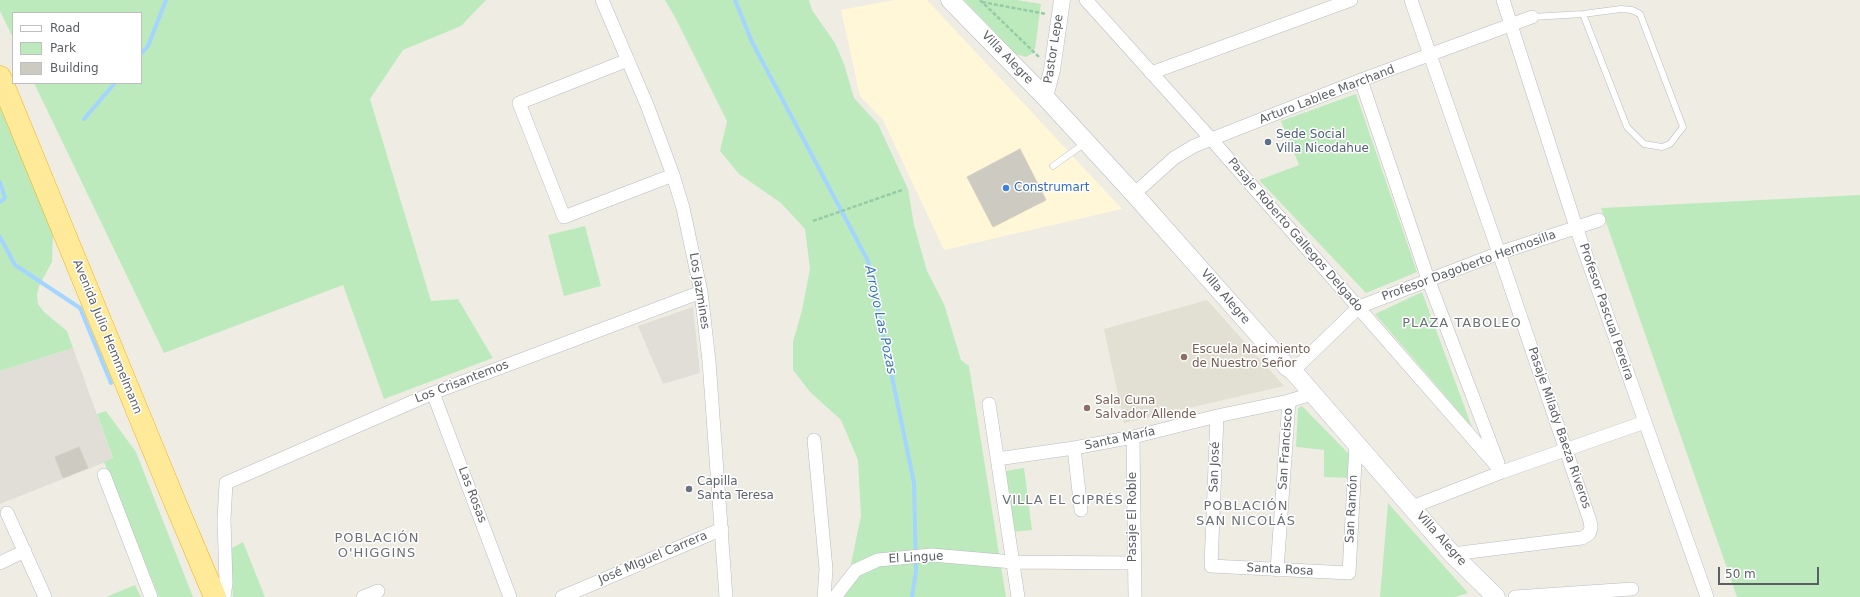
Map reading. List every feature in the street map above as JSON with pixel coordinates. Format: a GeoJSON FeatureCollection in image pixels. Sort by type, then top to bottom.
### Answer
{"type":"FeatureCollection","features":[{"type":"Feature","properties":{"kind":"highway","name":"Avenida Julio Hemmelmann"},"geometry":{"type":"LineString","coordinates":[[0,77],[215,597]]}},
{"type":"Feature","properties":{"kind":"main road","name":"Villa Alegre"},"geometry":{"type":"LineString","coordinates":[[950,0],[1087,142],[1287,367],[1293,371],[1311,394],[1452,554],[1496,597]]}},
{"type":"Feature","properties":{"kind":"street","name":"Los Jazmines"},"geometry":{"type":"LineString","coordinates":[[602,0],[647,105],[673,175],[683,208],[701,292],[709,361],[726,597]]}},
{"type":"Feature","properties":{"kind":"street","name":"Pastor Lepe"},"geometry":{"type":"LineString","coordinates":[[1045,97],[1052,70],[1062,0]]}},
{"type":"Feature","properties":{"kind":"street","name":"Pasaje Roberto Gallegos Delgado"},"geometry":{"type":"LineString","coordinates":[[1086,0],[1212,140],[1502,472]]}},
{"type":"Feature","properties":{"kind":"street"},"geometry":{"type":"LineString","coordinates":[[1152,73],[1351,0]]}},
{"type":"Feature","properties":{"kind":"street","name":"Pasaje Milady Baeza Riveros"},"geometry":{"type":"LineString","coordinates":[[1411,0],[1499,253],[1592,528],[1589,534],[1582,538],[1452,554]]}},
{"type":"Feature","properties":{"kind":"street","name":"Profesor Pascual Pereira"},"geometry":{"type":"LineString","coordinates":[[1503,0],[1512,24],[1576,227],[1707,597]]}},
{"type":"Feature","properties":{"kind":"street","name":"Arturo Lablee Marchand"},"geometry":{"type":"LineString","coordinates":[[1134,194],[1174,158],[1194,146],[1362,80],[1532,17]]}},
{"type":"Feature","properties":{"kind":"street"},"geometry":{"type":"LineString","coordinates":[[628,60],[519,103],[564,218],[673,175]]}},
{"type":"Feature","properties":{"kind":"street"},"geometry":{"type":"LineString","coordinates":[[1362,80],[1428,279],[1502,472]]}},
{"type":"Feature","properties":{"kind":"street","name":"Profesor Dagoberto Hermosilla"},"geometry":{"type":"LineString","coordinates":[[1293,371],[1359,307],[1428,279],[1499,253],[1599,220]]}},
{"type":"Feature","properties":{"kind":"street","name":"Los Crisantemos"},"geometry":{"type":"LineString","coordinates":[[224,597],[226,583],[224,519],[226,483],[433,393],[701,292]]}},
{"type":"Feature","properties":{"kind":"street","name":"Las Rosas"},"geometry":{"type":"LineString","coordinates":[[433,393],[510,597]]}},
{"type":"Feature","properties":{"kind":"street","name":"Santa María"},"geometry":{"type":"LineString","coordinates":[[997,459],[1074,448],[1133,437],[1217,416],[1289,401],[1311,394]]}},
{"type":"Feature","properties":{"kind":"street","name":"San Francisco"},"geometry":{"type":"LineString","coordinates":[[1277,570],[1289,401]]}},
{"type":"Feature","properties":{"kind":"street"},"geometry":{"type":"LineString","coordinates":[[989,404],[1018,597]]}},
{"type":"Feature","properties":{"kind":"street","name":"San José"},"geometry":{"type":"LineString","coordinates":[[1211,566],[1217,416]]}},
{"type":"Feature","properties":{"kind":"street"},"geometry":{"type":"LineString","coordinates":[[1412,507],[1502,472],[1645,422]]}},
{"type":"Feature","properties":{"kind":"street","name":"Pasaje El Roble"},"geometry":{"type":"LineString","coordinates":[[1133,437],[1133,563],[1135,597]]}},
{"type":"Feature","properties":{"kind":"street"},"geometry":{"type":"LineString","coordinates":[[814,440],[826,569],[824,597]]}},
{"type":"Feature","properties":{"kind":"street","name":"San Ramón"},"geometry":{"type":"LineString","coordinates":[[1349,573],[1356,444]]}},
{"type":"Feature","properties":{"kind":"street"},"geometry":{"type":"LineString","coordinates":[[1074,448],[1080,510]]}},
{"type":"Feature","properties":{"kind":"street"},"geometry":{"type":"LineString","coordinates":[[104,475],[151,597]]}},
{"type":"Feature","properties":{"kind":"street"},"geometry":{"type":"LineString","coordinates":[[7,513],[45,597]]}},
{"type":"Feature","properties":{"kind":"street","name":"José MIguel Carrera"},"geometry":{"type":"LineString","coordinates":[[562,597],[722,529]]}},
{"type":"Feature","properties":{"kind":"street"},"geometry":{"type":"LineString","coordinates":[[0,563],[24,551]]}},
{"type":"Feature","properties":{"kind":"street","name":"El Lingue"},"geometry":{"type":"LineString","coordinates":[[835,597],[856,570],[878,560],[932,555],[1013,562],[1133,563]]}},
{"type":"Feature","properties":{"kind":"street","name":"Santa Rosa"},"geometry":{"type":"LineString","coordinates":[[1211,566],[1349,573]]}},
{"type":"Feature","properties":{"kind":"street"},"geometry":{"type":"LineString","coordinates":[[1515,597],[1632,589]]}},
{"type":"Feature","properties":{"kind":"street"},"geometry":{"type":"LineString","coordinates":[[363,597],[378,591]]}},
{"type":"Feature","properties":{"kind":"lane"},"geometry":{"type":"LineString","coordinates":[[1532,17],[1583,14],[1621,9],[1632,10],[1640,14],[1683,127],[1670,144],[1662,147],[1644,144],[1627,127],[1583,14]]}},
{"type":"Feature","properties":{"kind":"lane"},"geometry":{"type":"LineString","coordinates":[[1053,166],[1087,142]]}},
{"type":"Feature","properties":{"kind":"path"},"geometry":{"type":"LineString","coordinates":[[981,1],[1060,16]]}},
{"type":"Feature","properties":{"kind":"path"},"geometry":{"type":"LineString","coordinates":[[981,1],[1052,70]]}},
{"type":"Feature","properties":{"kind":"path"},"geometry":{"type":"LineString","coordinates":[[813,221],[902,190]]}},
{"type":"Feature","properties":{"kind":"shaded area"},"geometry":{"type":"Polygon","coordinates":[[[894,0],[927,0],[1122,209],[944,250],[883,120],[860,96],[841,10],[894,0]]]}},
{"type":"Feature","properties":{"kind":"shaded area","name":"Escuela Nacimiento de Nuestro Señor"},"geometry":{"type":"Polygon","coordinates":[[[1207,300],[1284,386],[1124,423],[1104,329],[1207,300]]]}},
{"type":"Feature","properties":{"kind":"shaded area"},"geometry":{"type":"Polygon","coordinates":[[[693,307],[700,373],[663,384],[638,326],[693,307]]]}},
{"type":"Feature","properties":{"kind":"shaded area"},"geometry":{"type":"Polygon","coordinates":[[[73,348],[113,459],[0,504],[0,371],[73,348]]]}},
{"type":"Feature","properties":{"kind":"green space"},"geometry":{"type":"Polygon","coordinates":[[[0,0],[486,0],[461,26],[403,50],[370,99],[431,301],[458,299],[493,358],[384,399],[343,285],[164,353],[34,84],[142,84],[142,12],[12,12],[12,36],[0,11],[0,0]]]}},
{"type":"Feature","properties":{"kind":"green space"},"geometry":{"type":"Polygon","coordinates":[[[665,0],[809,0],[812,10],[835,43],[844,64],[854,98],[878,124],[908,189],[914,225],[927,271],[944,304],[961,360],[969,366],[1006,597],[844,597],[861,516],[858,460],[841,420],[810,392],[793,370],[793,342],[802,310],[810,269],[805,229],[781,203],[739,174],[720,151],[727,121],[665,0]]]}},
{"type":"Feature","properties":{"kind":"green space"},"geometry":{"type":"Polygon","coordinates":[[[964,0],[1017,0],[1041,4],[1035,49],[1033,53],[1026,57],[1016,54],[964,0]]]}},
{"type":"Feature","properties":{"kind":"green space"},"geometry":{"type":"Polygon","coordinates":[[[1356,94],[1417,272],[1366,293],[1259,180],[1299,165],[1281,121],[1356,94]]]}},
{"type":"Feature","properties":{"kind":"green space"},"geometry":{"type":"Polygon","coordinates":[[[0,107],[51,225],[53,234],[52,262],[39,286],[37,295],[38,304],[44,312],[67,331],[73,348],[0,371],[0,107]]]}},
{"type":"Feature","properties":{"kind":"green space"},"geometry":{"type":"Polygon","coordinates":[[[1860,195],[1860,597],[1737,597],[1601,208],[1860,195]]]}},
{"type":"Feature","properties":{"kind":"green space"},"geometry":{"type":"Polygon","coordinates":[[[585,226],[601,286],[564,296],[548,235],[585,226]]]}},
{"type":"Feature","properties":{"kind":"green space"},"geometry":{"type":"Polygon","coordinates":[[[1422,292],[1472,427],[1375,314],[1422,292]]]}},
{"type":"Feature","properties":{"kind":"green space"},"geometry":{"type":"Polygon","coordinates":[[[1302,406],[1350,455],[1350,478],[1324,477],[1324,450],[1296,447],[1298,408],[1302,406]]]}},
{"type":"Feature","properties":{"kind":"green space"},"geometry":{"type":"Polygon","coordinates":[[[106,411],[136,452],[193,597],[159,597],[104,462],[113,458],[97,414],[106,411]]]}},
{"type":"Feature","properties":{"kind":"green space"},"geometry":{"type":"Polygon","coordinates":[[[1024,468],[1032,530],[1013,532],[1006,471],[1024,468]]]}},
{"type":"Feature","properties":{"kind":"green space"},"geometry":{"type":"Polygon","coordinates":[[[1388,503],[1468,593],[1455,597],[1380,597],[1388,503]]]}},
{"type":"Feature","properties":{"kind":"green space"},"geometry":{"type":"Polygon","coordinates":[[[243,542],[265,597],[233,597],[230,549],[243,542]]]}},
{"type":"Feature","properties":{"kind":"green space"},"geometry":{"type":"Polygon","coordinates":[[[135,585],[141,597],[106,597],[135,585]]]}},
{"type":"Feature","properties":{"kind":"building","name":"Construmart"},"geometry":{"type":"Polygon","coordinates":[[[1020,149],[1046,200],[993,227],[967,177],[1020,149]]]}},
{"type":"Feature","properties":{"kind":"building"},"geometry":{"type":"Polygon","coordinates":[[[79,447],[88,468],[63,478],[55,457],[79,447]]]}},
{"type":"Feature","properties":{"kind":"waterway"},"geometry":{"type":"LineString","coordinates":[[142,53],[148,46],[166,0]]}},
{"type":"Feature","properties":{"kind":"waterway","name":"Arroyo Las Pozas"},"geometry":{"type":"LineString","coordinates":[[735,0],[752,42],[868,261],[914,483],[916,571],[912,597]]}},
{"type":"Feature","properties":{"kind":"waterway"},"geometry":{"type":"LineString","coordinates":[[84,119],[114,84]]}},
{"type":"Feature","properties":{"kind":"waterway"},"geometry":{"type":"LineString","coordinates":[[0,182],[5,198],[0,202]]}},
{"type":"Feature","properties":{"kind":"waterway"},"geometry":{"type":"LineString","coordinates":[[0,237],[15,265],[80,308],[111,383]]}},
{"type":"Feature","properties":{"kind":"place","name":"Sede Social Villa Nicodahue"},"geometry":{"type":"Point","coordinates":[1268,142]}},
{"type":"Feature","properties":{"kind":"place","name":"Construmart"},"geometry":{"type":"Point","coordinates":[1006,188]}},
{"type":"Feature","properties":{"kind":"place","name":"Escuela Nacimiento de Nuestro Señor"},"geometry":{"type":"Point","coordinates":[1184,357]}},
{"type":"Feature","properties":{"kind":"place","name":"Sala Cuna Salvador Allende"},"geometry":{"type":"Point","coordinates":[1087,408]}},
{"type":"Feature","properties":{"kind":"place","name":"Capilla Santa Teresa"},"geometry":{"type":"Point","coordinates":[689,489]}},
{"type":"Feature","properties":{"kind":"district","name":"PLAZA TABOLEO"},"geometry":{"type":"Point","coordinates":[1462,324]}},
{"type":"Feature","properties":{"kind":"district","name":"VILLA EL CIPRÉS"},"geometry":{"type":"Point","coordinates":[1063,501]}},
{"type":"Feature","properties":{"kind":"district","name":"POBLACIÓN SAN NICOLÁS"},"geometry":{"type":"Point","coordinates":[1246,514]}},
{"type":"Feature","properties":{"kind":"district","name":"POBLACIÓN O'HIGGINS"},"geometry":{"type":"Point","coordinates":[377,546]}}]}
